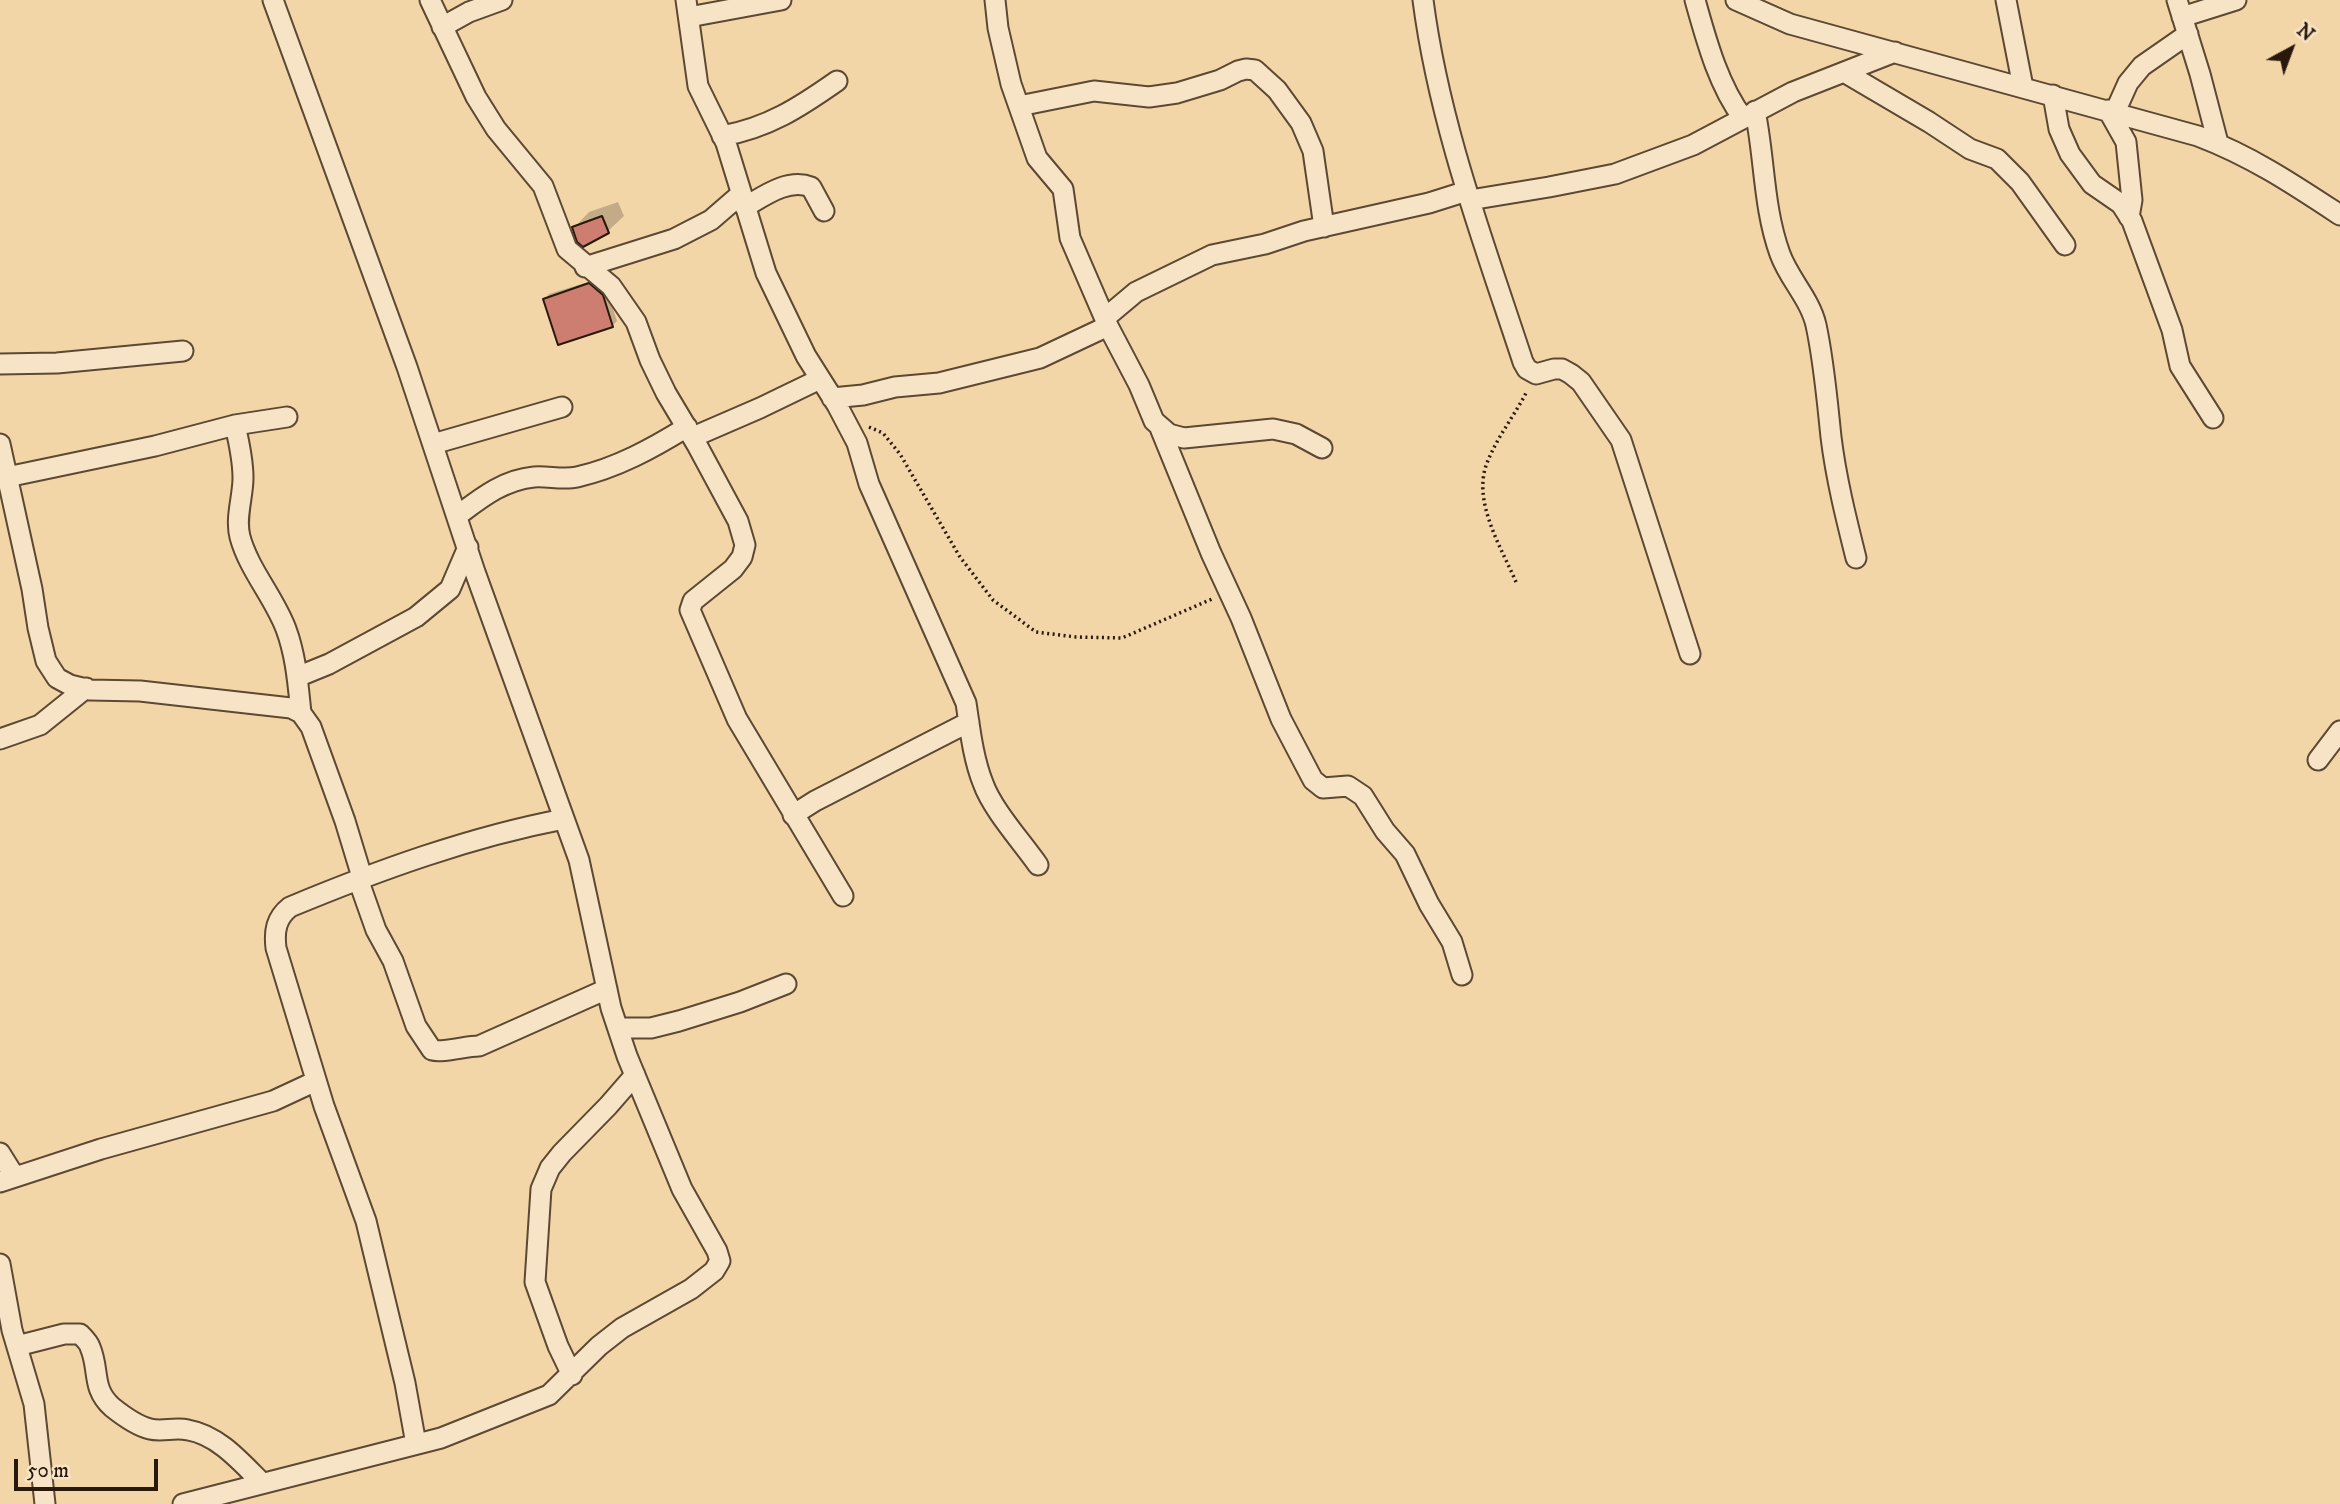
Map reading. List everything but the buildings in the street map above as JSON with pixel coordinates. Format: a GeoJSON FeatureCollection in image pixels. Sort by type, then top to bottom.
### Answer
{"type":"FeatureCollection","features":[{"type":"Feature","properties":{"kind":"street"},"geometry":{"type":"LineString","coordinates":[[183,1504],[441,1438],[549,1395],[599,1346],[622,1328],[691,1289],[714,1271],[720,1261],[718,1251],[682,1189],[618,1028],[579,860],[407,367],[273,0]]}},
{"type":"Feature","properties":{"kind":"street"},"geometry":{"type":"LineString","coordinates":[[430,0],[476,97],[496,129],[543,186],[567,250],[611,286],[636,322],[650,360],[738,521],[745,545],[742,557],[733,569],[693,601],[690,610],[737,719],[843,896]]}},
{"type":"Feature","properties":{"kind":"street"},"geometry":{"type":"LineString","coordinates":[[442,27],[470,12],[502,0]]}},
{"type":"Feature","properties":{"kind":"street"},"geometry":{"type":"LineString","coordinates":[[781,0],[687,9],[698,86],[722,136],[766,273],[806,356],[857,443],[869,484],[966,703],[983,784],[994,804],[1038,865]]}},
{"type":"Feature","properties":{"kind":"street"},"geometry":{"type":"LineString","coordinates":[[995,0],[998,28],[1011,84],[1037,159],[1063,189],[1070,238],[1154,421],[1169,434],[1184,438],[1273,429],[1296,434],[1322,448]]}},
{"type":"Feature","properties":{"kind":"street"},"geometry":{"type":"LineString","coordinates":[[1423,0],[1428,38],[1449,133],[1523,362],[1527,369],[1536,373],[1562,369],[1571,374],[1581,382],[1621,440],[1690,654]]}},
{"type":"Feature","properties":{"kind":"street"},"geometry":{"type":"LineString","coordinates":[[1695,0],[1716,66],[1733,105],[1749,114],[1760,138],[1767,205],[1781,255],[1815,320],[1823,355],[1840,493],[1856,558]]}},
{"type":"Feature","properties":{"kind":"street"},"geometry":{"type":"LineString","coordinates":[[1736,0],[1790,24],[2112,111],[2218,143],[2271,169],[2340,215]]}},
{"type":"Feature","properties":{"kind":"street"},"geometry":{"type":"LineString","coordinates":[[2006,0],[2022,87]]}},
{"type":"Feature","properties":{"kind":"street"},"geometry":{"type":"LineString","coordinates":[[2112,111],[2128,83],[2182,17],[2236,0]]}},
{"type":"Feature","properties":{"kind":"street"},"geometry":{"type":"LineString","coordinates":[[2182,17],[2218,143]]}},
{"type":"Feature","properties":{"kind":"street"},"geometry":{"type":"LineString","coordinates":[[832,398],[863,395],[895,387],[939,383],[1040,358],[1107,322],[1136,292],[1212,256],[1429,203],[1469,195],[1549,187],[1615,174],[1693,145],[1793,92],[1895,52]]}},
{"type":"Feature","properties":{"kind":"street"},"geometry":{"type":"LineString","coordinates":[[1018,106],[1094,91],[1149,97],[1177,93],[1220,80],[1238,71],[1255,70],[1278,90],[1301,123],[1313,151],[1324,227]]}},
{"type":"Feature","properties":{"kind":"street"},"geometry":{"type":"LineString","coordinates":[[1844,72],[1970,149],[1997,159],[2020,182],[2065,245]]}},
{"type":"Feature","properties":{"kind":"street"},"geometry":{"type":"LineString","coordinates":[[722,136],[749,131],[776,120],[837,81]]}},
{"type":"Feature","properties":{"kind":"street"},"geometry":{"type":"LineString","coordinates":[[2053,95],[2059,129],[2070,154],[2092,184],[2108,198],[2121,204],[2129,217],[2172,330],[2180,366],[2213,418]]}},
{"type":"Feature","properties":{"kind":"street"},"geometry":{"type":"LineString","coordinates":[[2112,111],[2126,142],[2132,200],[2129,217]]}},
{"type":"Feature","properties":{"kind":"street"},"geometry":{"type":"LineString","coordinates":[[585,267],[674,239],[743,200],[777,189],[804,184],[811,187],[824,211]]}},
{"type":"Feature","properties":{"kind":"street"},"geometry":{"type":"LineString","coordinates":[[0,364],[57,363],[183,351]]}},
{"type":"Feature","properties":{"kind":"street"},"geometry":{"type":"LineString","coordinates":[[457,516],[495,488],[513,481],[534,477],[574,478],[601,470],[690,432],[760,408],[820,379]]}},
{"type":"Feature","properties":{"kind":"street"},"geometry":{"type":"LineString","coordinates":[[433,444],[562,407]]}},
{"type":"Feature","properties":{"kind":"street"},"geometry":{"type":"LineString","coordinates":[[5,483],[235,425],[287,417]]}},
{"type":"Feature","properties":{"kind":"street"},"geometry":{"type":"LineString","coordinates":[[235,425],[243,479],[239,502],[240,535],[248,558],[285,628],[297,677],[301,713]]}},
{"type":"Feature","properties":{"kind":"street"},"geometry":{"type":"LineString","coordinates":[[1160,428],[1281,719],[1313,779],[1323,788],[1348,786],[1363,796],[1385,831],[1405,854],[1429,904],[1452,942],[1462,975]]}},
{"type":"Feature","properties":{"kind":"street"},"geometry":{"type":"LineString","coordinates":[[0,444],[5,483],[46,661],[57,678],[69,685],[86,688],[140,691],[291,708],[301,713],[311,727],[326,765],[376,930],[393,961],[416,1027],[432,1050],[440,1052],[461,1046],[479,1046],[607,989]]}},
{"type":"Feature","properties":{"kind":"street"},"geometry":{"type":"LineString","coordinates":[[297,677],[329,664],[416,617],[450,589],[468,547]]}},
{"type":"Feature","properties":{"kind":"street"},"geometry":{"type":"LineString","coordinates":[[0,739],[40,725],[86,688]]}},
{"type":"Feature","properties":{"kind":"street"},"geometry":{"type":"LineString","coordinates":[[793,815],[969,722]]}},
{"type":"Feature","properties":{"kind":"street"},"geometry":{"type":"LineString","coordinates":[[2318,760],[2340,731]]}},
{"type":"Feature","properties":{"kind":"street"},"geometry":{"type":"LineString","coordinates":[[416,1444],[405,1383],[366,1222],[316,1081],[274,935],[281,914],[290,907],[360,878],[524,827],[564,819]]}},
{"type":"Feature","properties":{"kind":"street"},"geometry":{"type":"LineString","coordinates":[[618,1028],[651,1028],[729,1006],[786,984]]}},
{"type":"Feature","properties":{"kind":"street"},"geometry":{"type":"LineString","coordinates":[[572,1375],[558,1346],[535,1282],[541,1189],[550,1168],[562,1153],[635,1075]]}},
{"type":"Feature","properties":{"kind":"street"},"geometry":{"type":"LineString","coordinates":[[0,1153],[8,1180],[159,1132],[273,1101],[316,1081]]}},
{"type":"Feature","properties":{"kind":"street"},"geometry":{"type":"LineString","coordinates":[[0,1264],[17,1346],[34,1404],[46,1504]]}},
{"type":"Feature","properties":{"kind":"street"},"geometry":{"type":"LineString","coordinates":[[17,1346],[64,1334],[80,1334],[90,1346],[97,1386],[113,1407],[149,1429],[188,1430],[211,1438],[234,1455],[262,1483]]}},
{"type":"Feature","properties":{"kind":"path"},"geometry":{"type":"LineString","coordinates":[[1516,582],[1489,520],[1482,487],[1486,465],[1536,373]]}},
{"type":"Feature","properties":{"kind":"path"},"geometry":{"type":"LineString","coordinates":[[849,428],[873,427],[883,433],[900,454],[968,568],[993,600],[1036,632],[1076,638],[1122,638],[1229,592]]}}]}
